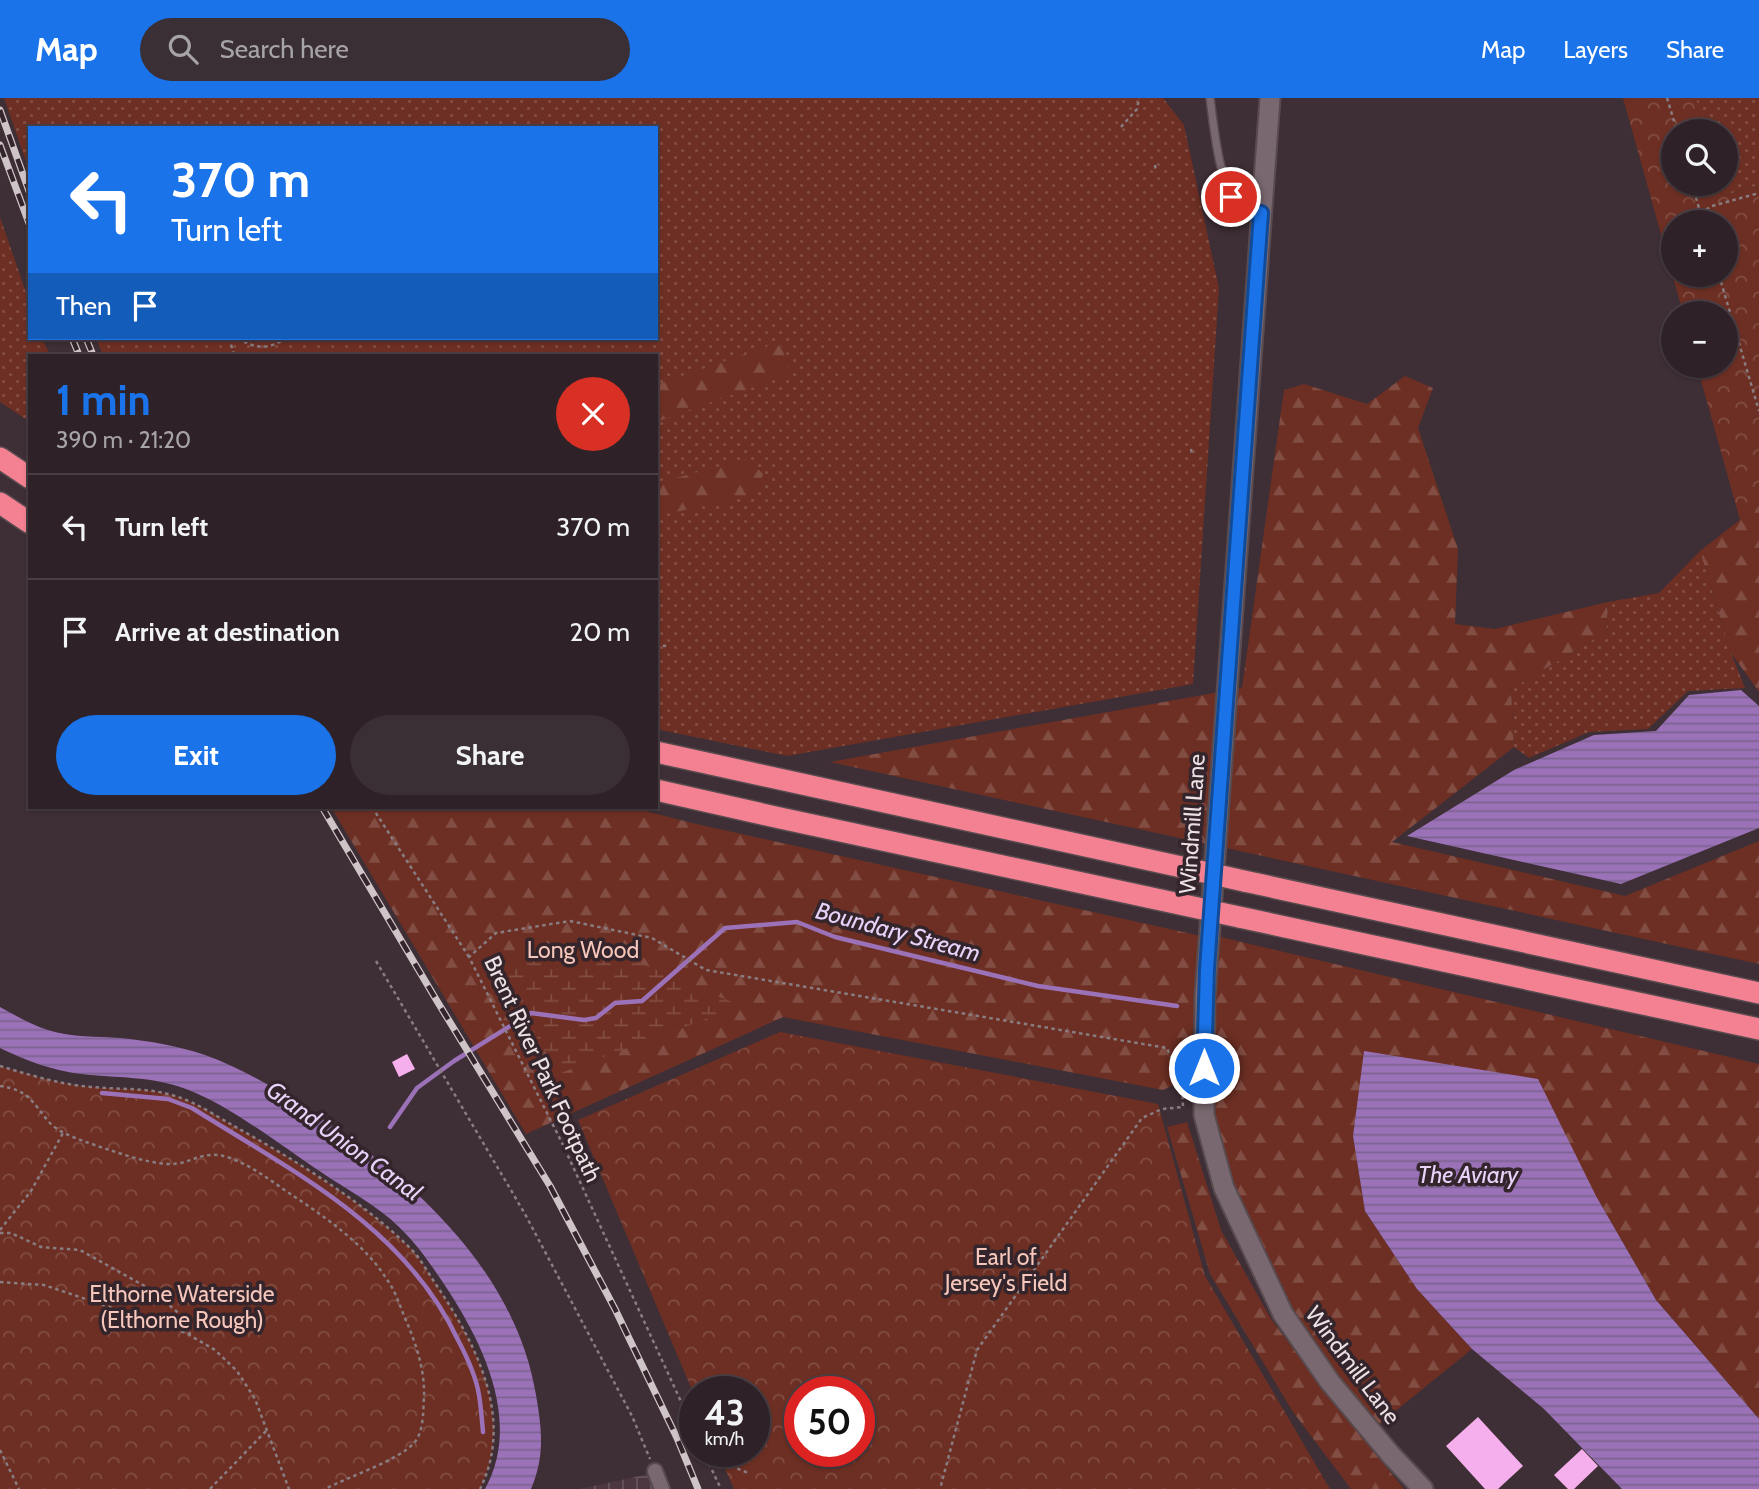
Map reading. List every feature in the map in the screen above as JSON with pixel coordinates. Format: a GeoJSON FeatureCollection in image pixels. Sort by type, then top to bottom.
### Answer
{"type":"FeatureCollection","features":[{"type":"Feature","properties":{"kind":"highway"},"geometry":{"type":"LineString","coordinates":[[0,458],[28,477]]}},
{"type":"Feature","properties":{"kind":"highway"},"geometry":{"type":"LineString","coordinates":[[0,503],[28,522]]}},
{"type":"Feature","properties":{"kind":"highway"},"geometry":{"type":"LineString","coordinates":[[658,752],[1759,993]]}},
{"type":"Feature","properties":{"kind":"highway"},"geometry":{"type":"LineString","coordinates":[[658,790],[1759,1029]]}},
{"type":"Feature","properties":{"kind":"main road","name":"Windmill Lane"},"geometry":{"type":"LineString","coordinates":[[1270,98],[1205,996],[1204,1115],[1224,1188],[1283,1314],[1330,1382],[1423,1489]]}},
{"type":"Feature","properties":{"kind":"street"},"geometry":{"type":"LineString","coordinates":[[655,1471],[662,1489]]}},
{"type":"Feature","properties":{"kind":"lane"},"geometry":{"type":"LineString","coordinates":[[1210,98],[1217,147],[1231,197],[1239,210],[1261,213]]}},
{"type":"Feature","properties":{"kind":"path"},"geometry":{"type":"LineString","coordinates":[[1121,127],[1137,109],[1139,98]]}},
{"type":"Feature","properties":{"kind":"path"},"geometry":{"type":"LineString","coordinates":[[1667,98],[1673,119]]}},
{"type":"Feature","properties":{"kind":"path"},"geometry":{"type":"LineString","coordinates":[[1155,166],[1156,172]]}},
{"type":"Feature","properties":{"kind":"path"},"geometry":{"type":"LineString","coordinates":[[1705,210],[1759,194]]}},
{"type":"Feature","properties":{"kind":"path"},"geometry":{"type":"LineString","coordinates":[[1723,287],[1759,411]]}},
{"type":"Feature","properties":{"kind":"path"},"geometry":{"type":"LineString","coordinates":[[242,340],[257,347],[273,345],[282,340]]}},
{"type":"Feature","properties":{"kind":"path"},"geometry":{"type":"LineString","coordinates":[[1191,449],[1192,454]]}},
{"type":"Feature","properties":{"kind":"path"},"geometry":{"type":"LineString","coordinates":[[658,645],[666,646]]}},
{"type":"Feature","properties":{"kind":"path"},"geometry":{"type":"LineString","coordinates":[[373,809],[470,957]]}},
{"type":"Feature","properties":{"kind":"path","name":"Brent River Park Footpath"},"geometry":{"type":"LineString","coordinates":[[679,1397],[563,1145],[470,957],[496,933],[570,921],[652,938],[706,970],[1167,1048],[1182,1082],[1184,1107],[1161,1109],[1142,1118],[977,1350],[940,1489]]}},
{"type":"Feature","properties":{"kind":"path"},"geometry":{"type":"LineString","coordinates":[[376,961],[525,1214],[632,1416],[655,1471]]}},
{"type":"Feature","properties":{"kind":"path"},"geometry":{"type":"LineString","coordinates":[[0,1066],[91,1087],[155,1090],[180,1097],[259,1140],[334,1188],[412,1249],[460,1320],[486,1379],[494,1432],[489,1463],[480,1489]]}},
{"type":"Feature","properties":{"kind":"path"},"geometry":{"type":"LineString","coordinates":[[0,1086],[11,1087],[26,1094],[39,1106],[50,1123],[63,1133],[156,1163],[171,1164],[215,1154],[251,1168],[315,1210],[367,1254],[389,1282],[416,1345],[424,1388],[423,1418],[416,1441],[404,1453],[325,1489]]}},
{"type":"Feature","properties":{"kind":"path"},"geometry":{"type":"LineString","coordinates":[[63,1133],[31,1191],[0,1231],[11,1233],[41,1247],[80,1250],[150,1289],[188,1321],[190,1336]]}},
{"type":"Feature","properties":{"kind":"path"},"geometry":{"type":"LineString","coordinates":[[0,1282],[44,1285],[190,1336],[215,1350],[237,1371],[255,1399],[289,1489]]}},
{"type":"Feature","properties":{"kind":"path"},"geometry":{"type":"LineString","coordinates":[[210,1489],[267,1430]]}},
{"type":"Feature","properties":{"kind":"path"},"geometry":{"type":"LineString","coordinates":[[0,1450],[19,1489]]}},
{"type":"Feature","properties":{"kind":"path"},"geometry":{"type":"LineString","coordinates":[[711,1467],[721,1489]]}},
{"type":"Feature","properties":{"kind":"path"},"geometry":{"type":"LineString","coordinates":[[735,1467],[748,1473]]}},
{"type":"Feature","properties":{"kind":"shaded area"},"geometry":{"type":"Polygon","coordinates":[[[649,1474],[654,1489],[580,1489],[649,1474]]]}},
{"type":"Feature","properties":{"kind":"green space"},"geometry":{"type":"Polygon","coordinates":[[[4,98],[1163,98],[1184,125],[1219,288],[1193,684],[787,756],[658,729],[658,354],[103,354],[97,340],[658,340],[658,126],[28,126],[28,167],[4,98]]]}},
{"type":"Feature","properties":{"kind":"green space"},"geometry":{"type":"Polygon","coordinates":[[[1623,98],[1696,98],[1702,119],[1661,119],[1661,196],[1738,196],[1738,192],[1759,185],[1759,506],[1740,520],[1700,378],[1738,378],[1738,301],[1680,301],[1676,287],[1738,287],[1738,210],[1661,210],[1661,234],[1623,98]]]}},
{"type":"Feature","properties":{"kind":"green space"},"geometry":{"type":"Polygon","coordinates":[[[1680,98],[1759,98],[1759,185],[1738,191],[1738,119],[1686,119],[1680,98]]]}},
{"type":"Feature","properties":{"kind":"green space"},"geometry":{"type":"Polygon","coordinates":[[[0,217],[28,298],[28,340],[43,340],[50,354],[28,354],[28,421],[0,402],[0,217]]]}},
{"type":"Feature","properties":{"kind":"green space"},"geometry":{"type":"Polygon","coordinates":[[[780,342],[791,374],[658,421],[658,384],[780,342]]]}},
{"type":"Feature","properties":{"kind":"green space"},"geometry":{"type":"Polygon","coordinates":[[[1405,376],[1433,388],[1418,428],[1458,549],[1455,624],[1495,629],[1608,602],[1606,632],[1511,689],[1514,747],[1392,842],[1625,896],[1759,841],[1759,964],[830,762],[1242,688],[1284,390],[1304,384],[1367,404],[1405,376]]]}},
{"type":"Feature","properties":{"kind":"green space"},"geometry":{"type":"Polygon","coordinates":[[[748,459],[763,474],[757,495],[658,516],[658,482],[748,459]]]}},
{"type":"Feature","properties":{"kind":"green space"},"geometry":{"type":"Polygon","coordinates":[[[1759,505],[1759,692],[1731,653],[1700,551],[1759,505]]]}},
{"type":"Feature","properties":{"kind":"green space"},"geometry":{"type":"Polygon","coordinates":[[[1700,551],[1731,653],[1745,688],[1688,691],[1648,729],[1589,732],[1529,758],[1514,747],[1511,689],[1606,632],[1608,602],[1659,593],[1700,551]]]}},
{"type":"Feature","properties":{"kind":"green space","name":"Long Wood"},"geometry":{"type":"Polygon","coordinates":[[[332,809],[638,809],[1201,936],[1188,1085],[1181,1082],[1163,1090],[783,1017],[526,1134],[332,809]]]}},
{"type":"Feature","properties":{"kind":"green space"},"geometry":{"type":"Polygon","coordinates":[[[1212,935],[1759,1064],[1759,1419],[1656,1300],[1596,1196],[1365,1051],[1353,1136],[1365,1211],[1417,1289],[1472,1349],[1372,1430],[1285,1310],[1238,1202],[1212,1113],[1212,935]]]}},
{"type":"Feature","properties":{"kind":"green space"},"geometry":{"type":"Polygon","coordinates":[[[584,939],[741,1006],[558,1074],[495,964],[584,939]]]}},
{"type":"Feature","properties":{"kind":"green space","name":"Earl of Jersey's Field"},"geometry":{"type":"Polygon","coordinates":[[[780,1032],[1158,1104],[1205,1276],[1330,1489],[734,1489],[724,1467],[770,1467],[770,1376],[686,1376],[578,1120],[780,1032]]]}},
{"type":"Feature","properties":{"kind":"green space","name":"Elthorne Waterside (Elthorne Rough)"},"geometry":{"type":"Polygon","coordinates":[[[0,1066],[70,1084],[146,1090],[185,1100],[303,1166],[390,1230],[417,1255],[465,1332],[477,1357],[492,1409],[494,1436],[490,1463],[480,1489],[0,1489],[0,1066]]]}},
{"type":"Feature","properties":{"kind":"green space"},"geometry":{"type":"Polygon","coordinates":[[[1187,1122],[1221,1230],[1271,1319],[1404,1489],[1351,1489],[1293,1412],[1210,1274],[1167,1127],[1187,1122]]]}},
{"type":"Feature","properties":{"kind":"water"},"geometry":{"type":"Polygon","coordinates":[[[1741,690],[1759,706],[1759,828],[1621,884],[1407,836],[1514,770],[1594,735],[1656,731],[1689,695],[1741,690]]]}},
{"type":"Feature","properties":{"kind":"water","name":"Grand Union Canal"},"geometry":{"type":"Polygon","coordinates":[[[0,1007],[57,1033],[153,1042],[221,1061],[265,1083],[321,1118],[393,1172],[457,1236],[485,1272],[508,1310],[525,1351],[540,1420],[539,1465],[531,1489],[485,1489],[496,1463],[500,1436],[498,1408],[483,1354],[471,1328],[442,1281],[422,1253],[390,1219],[255,1127],[203,1096],[160,1082],[60,1070],[29,1061],[0,1048],[0,1007]]]}},
{"type":"Feature","properties":{"kind":"water","name":"The Aviary"},"geometry":{"type":"Polygon","coordinates":[[[1364,1051],[1538,1079],[1596,1196],[1656,1300],[1759,1419],[1759,1489],[1622,1489],[1544,1409],[1472,1349],[1417,1289],[1365,1211],[1353,1136],[1364,1051]]]}},
{"type":"Feature","properties":{"kind":"building"},"geometry":{"type":"Polygon","coordinates":[[[407,1054],[415,1069],[399,1077],[392,1062],[407,1054]]]}},
{"type":"Feature","properties":{"kind":"building"},"geometry":{"type":"Polygon","coordinates":[[[1478,1417],[1523,1466],[1498,1489],[1485,1489],[1446,1446],[1478,1417]]]}},
{"type":"Feature","properties":{"kind":"building"},"geometry":{"type":"Polygon","coordinates":[[[1582,1449],[1598,1466],[1574,1489],[1568,1489],[1554,1475],[1582,1449]]]}},
{"type":"Feature","properties":{"kind":"waterway","name":"Boundary Stream"},"geometry":{"type":"LineString","coordinates":[[390,1127],[417,1088],[454,1061],[531,1013],[584,1020],[596,1018],[615,1003],[642,1001],[725,928],[797,922],[835,937],[1038,986],[1177,1006]]}},
{"type":"Feature","properties":{"kind":"waterway"},"geometry":{"type":"LineString","coordinates":[[102,1093],[168,1099],[192,1108],[307,1180],[377,1234],[408,1265],[436,1300],[458,1340],[476,1381],[483,1432]]}},
{"type":"Feature","properties":{"kind":"railway"},"geometry":{"type":"LineString","coordinates":[[0,110],[28,188]]}},
{"type":"Feature","properties":{"kind":"railway"},"geometry":{"type":"LineString","coordinates":[[0,145],[28,221]]}},
{"type":"Feature","properties":{"kind":"railway"},"geometry":{"type":"LineString","coordinates":[[73,340],[79,354]]}},
{"type":"Feature","properties":{"kind":"railway"},"geometry":{"type":"LineString","coordinates":[[87,340],[93,354]]}},
{"type":"Feature","properties":{"kind":"railway"},"geometry":{"type":"LineString","coordinates":[[323,809],[550,1186],[615,1309],[677,1438],[698,1489]]}},
{"type":"Feature","properties":{"kind":"route"},"geometry":{"type":"LineString","coordinates":[[1204,1068],[1205,996],[1261,213],[1239,210],[1231,197]]}}]}
